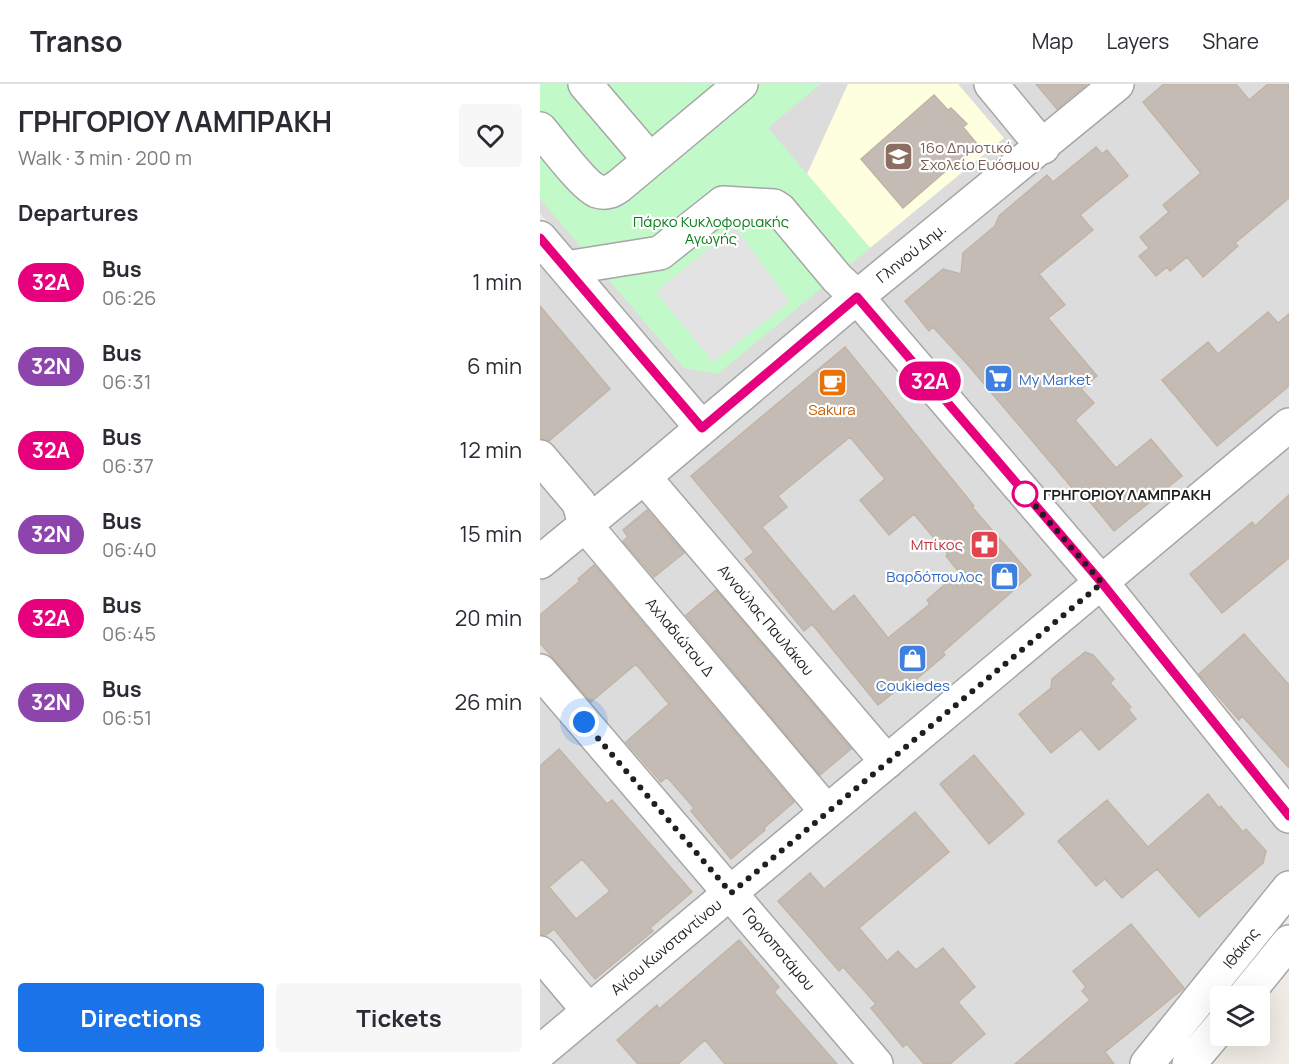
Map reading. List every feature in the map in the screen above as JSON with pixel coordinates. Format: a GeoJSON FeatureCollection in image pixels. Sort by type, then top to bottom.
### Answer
{"type":"FeatureCollection","features":[{"type":"Feature","properties":{"kind":"street"},"geometry":{"type":"LineString","coordinates":[[585,84],[650,160]]}},
{"type":"Feature","properties":{"kind":"street"},"geometry":{"type":"LineString","coordinates":[[540,129],[587,184],[598,191],[607,192],[613,190],[741,84]]}},
{"type":"Feature","properties":{"kind":"street"},"geometry":{"type":"LineString","coordinates":[[991,84],[1043,147]]}},
{"type":"Feature","properties":{"kind":"street","name":"Γληνού Δημ."},"geometry":{"type":"LineString","coordinates":[[540,562],[857,297],[1043,147],[1117,84]]}},
{"type":"Feature","properties":{"kind":"street"},"geometry":{"type":"LineString","coordinates":[[566,268],[660,253],[723,203],[774,206],[781,211],[1102,583],[1289,816]]}},
{"type":"Feature","properties":{"kind":"street"},"geometry":{"type":"LineString","coordinates":[[540,238],[702,428]]}},
{"type":"Feature","properties":{"kind":"street","name":"Αγίου Κωνσταντίνου"},"geometry":{"type":"LineString","coordinates":[[540,1052],[1289,425]]}},
{"type":"Feature","properties":{"kind":"street","name":"Αχλαδιώτου Δ"},"geometry":{"type":"LineString","coordinates":[[540,457],[579,503],[585,525],[827,812]]}},
{"type":"Feature","properties":{"kind":"street","name":"Αννούλας Παυλάκου"},"geometry":{"type":"LineString","coordinates":[[644,477],[887,762]]}},
{"type":"Feature","properties":{"kind":"street","name":"Γοργοποτάμου"},"geometry":{"type":"LineString","coordinates":[[540,671],[876,1064]]}},
{"type":"Feature","properties":{"kind":"street","name":"Ιθάκης"},"geometry":{"type":"LineString","coordinates":[[1147,1064],[1289,888]]}},
{"type":"Feature","properties":{"kind":"street"},"geometry":{"type":"LineString","coordinates":[[1253,986],[1289,942]]}},
{"type":"Feature","properties":{"kind":"street"},"geometry":{"type":"LineString","coordinates":[[540,953],[590,1011]]}},
{"type":"Feature","properties":{"kind":"street"},"geometry":{"type":"LineString","coordinates":[[1189,1064],[1210,1039]]}},
{"type":"Feature","properties":{"kind":"shaded area"},"geometry":{"type":"Polygon","coordinates":[[[540,84],[1289,84],[1289,878],[1131,1064],[540,1064],[540,232],[549,224],[540,213],[540,84]]]}},
{"type":"Feature","properties":{"kind":"shaded area","name":"16ο Δημοτικό Σχολείο Ευόσμου"},"geometry":{"type":"Polygon","coordinates":[[[848,84],[958,84],[1004,138],[870,248],[807,174],[848,84]]]}},
{"type":"Feature","properties":{"kind":"shaded area"},"geometry":{"type":"Polygon","coordinates":[[[735,227],[790,302],[713,362],[656,292],[735,227]]]}},
{"type":"Feature","properties":{"kind":"green space","name":"Πάρκο Κυκλοφοριακής Αγωγής"},"geometry":{"type":"Polygon","coordinates":[[[540,84],[820,84],[768,128],[870,248],[718,374],[684,368],[540,199],[540,84]]]}},
{"type":"Feature","properties":{"kind":"building"},"geometry":{"type":"Polygon","coordinates":[[[1036,84],[1087,84],[1057,109],[1036,84]]]}},
{"type":"Feature","properties":{"kind":"building"},"geometry":{"type":"Polygon","coordinates":[[[1164,84],[1236,84],[1249,100],[1268,84],[1289,84],[1289,198],[1235,243],[1238,246],[1203,277],[1187,257],[1170,271],[1167,267],[1156,276],[1139,256],[1149,248],[1140,237],[1169,212],[1163,205],[1201,173],[1143,102],[1164,84]]]}},
{"type":"Feature","properties":{"kind":"building"},"geometry":{"type":"Polygon","coordinates":[[[934,95],[948,110],[951,108],[967,124],[963,127],[977,144],[903,208],[861,159],[934,95]]]}},
{"type":"Feature","properties":{"kind":"building"},"geometry":{"type":"Polygon","coordinates":[[[1096,147],[1102,154],[1107,150],[1128,176],[1080,215],[1093,230],[1039,274],[1065,305],[1048,318],[1097,376],[1081,389],[1094,403],[1075,420],[1116,468],[1151,439],[1182,476],[1114,531],[1077,486],[1073,489],[968,365],[933,327],[929,331],[905,301],[943,269],[961,274],[963,253],[995,226],[999,216],[1047,175],[1053,182],[1096,147]]]}},
{"type":"Feature","properties":{"kind":"building"},"geometry":{"type":"Polygon","coordinates":[[[540,306],[610,389],[549,441],[540,439],[540,306]]]}},
{"type":"Feature","properties":{"kind":"building"},"geometry":{"type":"Polygon","coordinates":[[[1268,312],[1278,323],[1289,314],[1289,386],[1217,446],[1162,380],[1208,342],[1218,354],[1268,312]]]}},
{"type":"Feature","properties":{"kind":"building"},"geometry":{"type":"Polygon","coordinates":[[[845,347],[974,506],[972,507],[1031,575],[943,652],[945,655],[915,680],[912,678],[878,705],[812,624],[804,631],[745,559],[754,552],[691,476],[845,347]],[[850,437],[778,496],[787,507],[762,527],[833,612],[854,595],[888,638],[930,604],[927,600],[959,572],[914,514],[889,535],[860,500],[885,479],[850,437]]]}},
{"type":"Feature","properties":{"kind":"building"},"geometry":{"type":"Polygon","coordinates":[[[1289,495],[1289,558],[1222,613],[1190,574],[1252,522],[1255,526],[1289,495]]]}},
{"type":"Feature","properties":{"kind":"building"},"geometry":{"type":"Polygon","coordinates":[[[647,510],[684,553],[654,577],[623,541],[628,537],[623,530],[647,510]]]}},
{"type":"Feature","properties":{"kind":"building"},"geometry":{"type":"Polygon","coordinates":[[[594,565],[794,802],[731,859],[691,811],[694,808],[667,777],[661,782],[626,742],[669,704],[636,664],[591,702],[540,643],[540,615],[580,581],[578,579],[594,565]]]}},
{"type":"Feature","properties":{"kind":"building"},"geometry":{"type":"Polygon","coordinates":[[[716,590],[851,749],[820,775],[686,615],[716,590]]]}},
{"type":"Feature","properties":{"kind":"building"},"geometry":{"type":"Polygon","coordinates":[[[1244,634],[1289,685],[1289,768],[1242,716],[1239,720],[1199,674],[1244,634]]]}},
{"type":"Feature","properties":{"kind":"building"},"geometry":{"type":"Polygon","coordinates":[[[1085,652],[1093,655],[1114,679],[1110,683],[1131,707],[1128,709],[1136,719],[1099,750],[1081,729],[1051,753],[1019,714],[1051,688],[1052,679],[1085,652]]]}},
{"type":"Feature","properties":{"kind":"building"},"geometry":{"type":"Polygon","coordinates":[[[559,749],[607,804],[612,800],[692,892],[650,928],[653,931],[595,979],[554,929],[546,935],[540,935],[540,766],[559,749]],[[582,859],[549,887],[576,919],[610,891],[582,859]]]}},
{"type":"Feature","properties":{"kind":"building"},"geometry":{"type":"Polygon","coordinates":[[[974,755],[1024,814],[989,844],[940,784],[974,755]]]}},
{"type":"Feature","properties":{"kind":"building"},"geometry":{"type":"Polygon","coordinates":[[[1208,794],[1243,832],[1246,829],[1266,851],[1263,863],[1199,917],[1157,869],[1122,898],[1105,879],[1096,886],[1058,841],[1107,800],[1148,847],[1208,794]]]}},
{"type":"Feature","properties":{"kind":"building"},"geometry":{"type":"Polygon","coordinates":[[[915,812],[949,852],[859,928],[887,961],[898,951],[916,970],[943,948],[975,987],[958,1002],[985,1034],[950,1064],[924,1064],[907,1044],[903,1047],[871,1008],[876,1004],[843,967],[839,971],[778,901],[810,873],[824,889],[915,812]]]}},
{"type":"Feature","properties":{"kind":"building"},"geometry":{"type":"Polygon","coordinates":[[[1131,924],[1184,988],[1105,1052],[1114,1064],[1015,1064],[1090,1000],[1082,991],[1086,987],[1073,971],[1131,924]]]}},
{"type":"Feature","properties":{"kind":"building"},"geometry":{"type":"Polygon","coordinates":[[[739,940],[779,987],[774,992],[837,1064],[725,1064],[705,1040],[678,1064],[638,1064],[617,1040],[657,1005],[659,1009],[739,940]]]}},
{"type":"Feature","properties":{"kind":"bus line","name":"32Α"},"geometry":{"type":"LineString","coordinates":[[540,238],[702,428],[857,297],[1102,583],[1289,816]]}},
{"type":"Feature","properties":{"kind":"place","name":"16ο Δημοτικό Σχολείο Ευόσμου"},"geometry":{"type":"Point","coordinates":[899,156]}},
{"type":"Feature","properties":{"kind":"place","name":"My Market"},"geometry":{"type":"Point","coordinates":[998,379]}},
{"type":"Feature","properties":{"kind":"place","name":"Sakura"},"geometry":{"type":"Point","coordinates":[832,382]}},
{"type":"Feature","properties":{"kind":"place","name":"ΓΡΗΓΟΡΙΟΥ ΛΑΜΠΡΑΚΗ"},"geometry":{"type":"Point","coordinates":[1025,494]}},
{"type":"Feature","properties":{"kind":"place","name":"Μπίκος"},"geometry":{"type":"Point","coordinates":[984,544]}},
{"type":"Feature","properties":{"kind":"place","name":"Βαρδόπουλος"},"geometry":{"type":"Point","coordinates":[1004,576]}},
{"type":"Feature","properties":{"kind":"place","name":"Coukiedes"},"geometry":{"type":"Point","coordinates":[913,658]}},
{"type":"Feature","properties":{"kind":"route"},"geometry":{"type":"LineString","coordinates":[[584,722],[731,893],[1102,583],[1025,494]]}}]}
